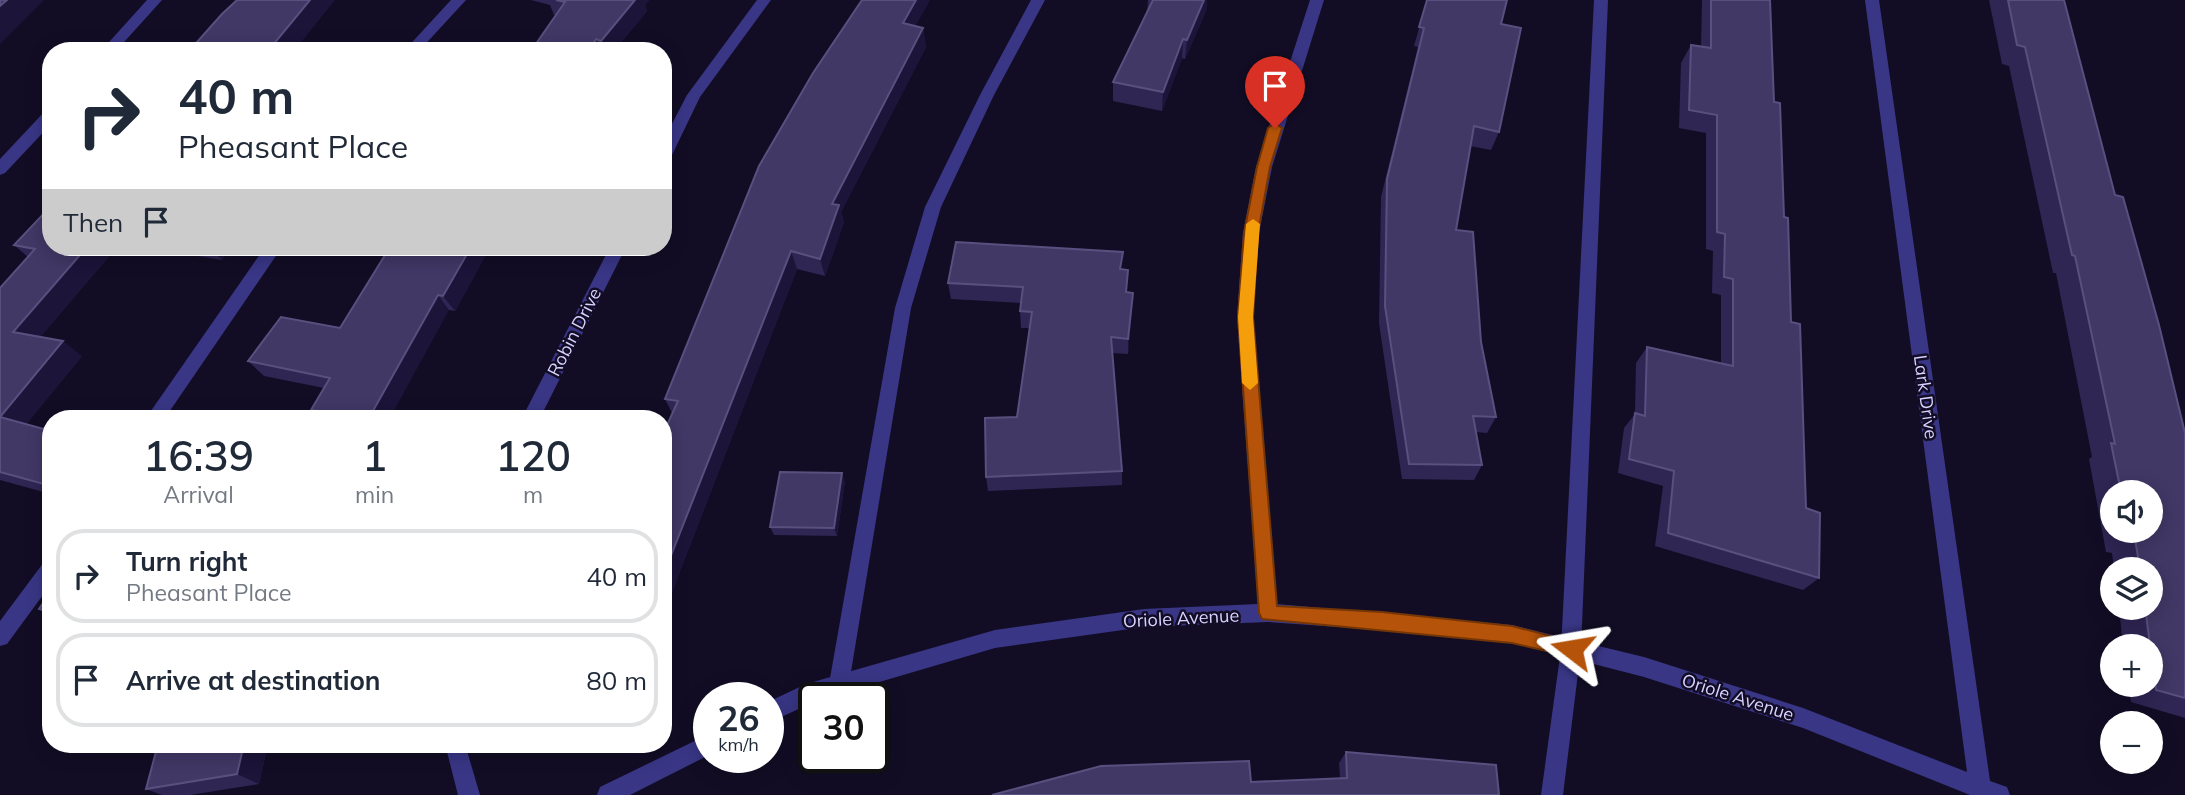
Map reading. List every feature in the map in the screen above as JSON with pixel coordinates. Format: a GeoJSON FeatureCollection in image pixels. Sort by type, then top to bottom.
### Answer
{"type":"FeatureCollection","features":[{"type":"Feature","properties":{"kind":"street"},"geometry":{"type":"LineString","coordinates":[[116,42],[155,0]]}},
{"type":"Feature","properties":{"kind":"street"},"geometry":{"type":"LineString","coordinates":[[419,42],[459,0]]}},
{"type":"Feature","properties":{"kind":"street"},"geometry":{"type":"LineString","coordinates":[[672,139],[694,96],[764,0]]}},
{"type":"Feature","properties":{"kind":"street"},"geometry":{"type":"LineString","coordinates":[[839,682],[903,308],[933,207],[987,95],[1038,0]]}},
{"type":"Feature","properties":{"kind":"street"},"geometry":{"type":"LineString","coordinates":[[1268,613],[1245,317],[1251,233],[1264,167],[1317,0]]}},
{"type":"Feature","properties":{"kind":"street"},"geometry":{"type":"LineString","coordinates":[[1552,795],[1572,649],[1601,0]]}},
{"type":"Feature","properties":{"kind":"street","name":"Lark Drive"},"geometry":{"type":"LineString","coordinates":[[1872,0],[1980,791]]}},
{"type":"Feature","properties":{"kind":"street"},"geometry":{"type":"LineString","coordinates":[[0,169],[42,124]]}},
{"type":"Feature","properties":{"kind":"street"},"geometry":{"type":"LineString","coordinates":[[161,410],[268,256]]}},
{"type":"Feature","properties":{"kind":"street","name":"Robin Drive"},"geometry":{"type":"LineString","coordinates":[[535,410],[613,256]]}},
{"type":"Feature","properties":{"kind":"street"},"geometry":{"type":"LineString","coordinates":[[0,637],[42,580]]}},
{"type":"Feature","properties":{"kind":"street","name":"Oriole Avenue"},"geometry":{"type":"LineString","coordinates":[[846,682],[995,639],[1144,618],[1268,613],[1382,621],[1512,634],[1644,667],[1803,718],[1980,791],[2000,795]]}},
{"type":"Feature","properties":{"kind":"street"},"geometry":{"type":"LineString","coordinates":[[608,795],[693,752]]}},
{"type":"Feature","properties":{"kind":"street"},"geometry":{"type":"LineString","coordinates":[[457,753],[469,795]]}},
{"type":"Feature","properties":{"kind":"building"},"geometry":{"type":"Polygon","coordinates":[[[237,0],[310,0],[275,42],[197,42],[237,0]]]}},
{"type":"Feature","properties":{"kind":"building"},"geometry":{"type":"Polygon","coordinates":[[[556,0],[635,0],[601,41],[537,42],[565,2],[556,0]]]}},
{"type":"Feature","properties":{"kind":"building"},"geometry":{"type":"Polygon","coordinates":[[[862,0],[916,0],[903,23],[923,28],[832,204],[839,205],[820,259],[791,251],[672,553],[672,414],[678,401],[665,399],[759,166],[813,73],[862,0]]]}},
{"type":"Feature","properties":{"kind":"building"},"geometry":{"type":"Polygon","coordinates":[[[1153,0],[1204,0],[1187,40],[1183,39],[1163,92],[1113,82],[1153,0]]]}},
{"type":"Feature","properties":{"kind":"building"},"geometry":{"type":"Polygon","coordinates":[[[1427,0],[1507,0],[1501,24],[1521,28],[1499,132],[1474,126],[1456,230],[1473,232],[1481,342],[1496,417],[1473,416],[1482,465],[1409,464],[1385,306],[1387,179],[1424,28],[1419,27],[1427,0]]]}},
{"type":"Feature","properties":{"kind":"building"},"geometry":{"type":"Polygon","coordinates":[[[1711,0],[1770,0],[1774,102],[1780,103],[1784,217],[1788,218],[1791,322],[1800,324],[1806,508],[1820,513],[1819,578],[1668,533],[1674,471],[1629,459],[1635,413],[1645,416],[1647,347],[1733,366],[1733,279],[1724,277],[1725,234],[1717,232],[1717,115],[1689,110],[1691,45],[1711,48],[1711,0]]]}},
{"type":"Feature","properties":{"kind":"building"},"geometry":{"type":"Polygon","coordinates":[[[2008,0],[2064,0],[2115,195],[2123,197],[2159,325],[2185,433],[2185,698],[2163,692],[2163,634],[2149,634],[2147,620],[2163,620],[2163,557],[2138,557],[2136,543],[2163,543],[2163,480],[2119,480],[2111,443],[2115,444],[2075,256],[2072,255],[2025,47],[2017,45],[2008,0]]]}},
{"type":"Feature","properties":{"kind":"building"},"geometry":{"type":"Polygon","coordinates":[[[42,215],[42,256],[79,256],[13,332],[63,341],[0,417],[0,288],[35,249],[14,245],[42,215]]]}},
{"type":"Feature","properties":{"kind":"building"},"geometry":{"type":"Polygon","coordinates":[[[956,242],[1123,252],[1120,269],[1128,270],[1126,292],[1133,293],[1128,339],[1111,337],[1122,471],[986,477],[985,418],[1017,417],[1032,312],[1020,311],[1023,287],[948,283],[956,242]]]}},
{"type":"Feature","properties":{"kind":"building"},"geometry":{"type":"Polygon","coordinates":[[[384,256],[466,256],[443,296],[438,295],[373,410],[311,410],[330,378],[248,361],[281,317],[340,328],[384,256]]]}},
{"type":"Feature","properties":{"kind":"building"},"geometry":{"type":"Polygon","coordinates":[[[0,417],[42,429],[42,484],[0,472],[0,417]]]}},
{"type":"Feature","properties":{"kind":"building"},"geometry":{"type":"Polygon","coordinates":[[[780,472],[842,473],[834,528],[770,527],[780,472]]]}},
{"type":"Feature","properties":{"kind":"building"},"geometry":{"type":"Polygon","coordinates":[[[1346,752],[1496,765],[1499,795],[992,795],[1101,766],[1249,761],[1251,782],[1347,778],[1346,752]]]}},
{"type":"Feature","properties":{"kind":"building"},"geometry":{"type":"Polygon","coordinates":[[[156,753],[242,753],[237,774],[146,789],[156,753]]]}},
{"type":"Feature","properties":{"kind":"slow traffic"},"geometry":{"type":"LineString","coordinates":[[1250,383],[1245,317],[1253,224]]}},
{"type":"Feature","properties":{"kind":"route"},"geometry":{"type":"LineString","coordinates":[[1275,128],[1251,233],[1245,317],[1268,613],[1512,634],[1572,649]]}}]}
